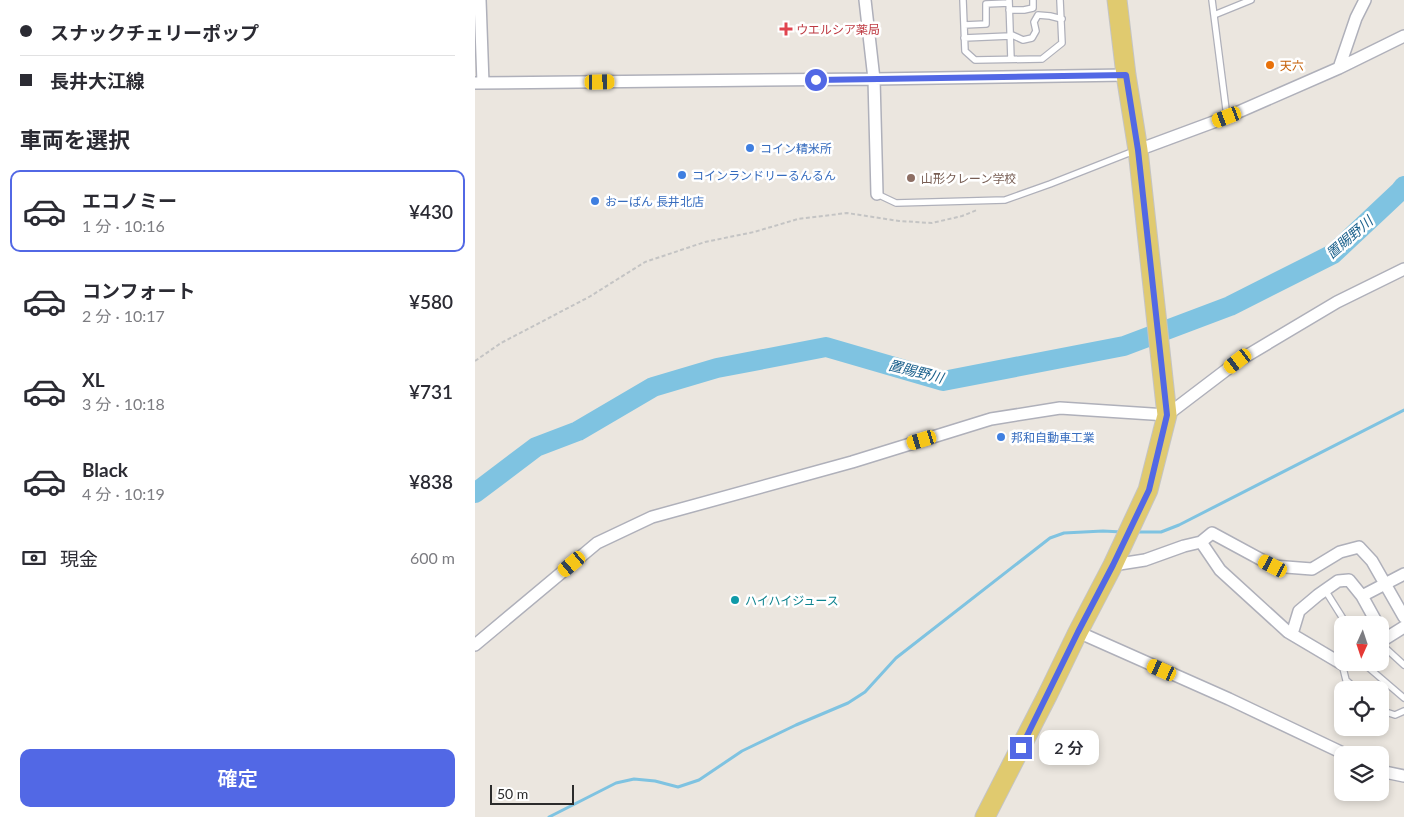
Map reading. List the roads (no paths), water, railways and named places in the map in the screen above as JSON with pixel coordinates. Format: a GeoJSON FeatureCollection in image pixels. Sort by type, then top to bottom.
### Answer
{"type":"FeatureCollection","features":[{"type":"Feature","properties":{"kind":"main road"},"geometry":{"type":"LineString","coordinates":[[985,817],[1149,490],[1167,415],[1138,150],[1117,0]]}},
{"type":"Feature","properties":{"kind":"street"},"geometry":{"type":"LineString","coordinates":[[480,0],[479,83],[1126,75]]}},
{"type":"Feature","properties":{"kind":"street"},"geometry":{"type":"LineString","coordinates":[[865,0],[874,79],[877,194]]}},
{"type":"Feature","properties":{"kind":"street"},"geometry":{"type":"LineString","coordinates":[[1339,68],[1356,18],[1365,0]]}},
{"type":"Feature","properties":{"kind":"street"},"geometry":{"type":"LineString","coordinates":[[1138,150],[1227,117],[1339,68],[1404,36]]}},
{"type":"Feature","properties":{"kind":"street"},"geometry":{"type":"LineString","coordinates":[[475,645],[597,543],[652,517],[843,464],[991,419],[1060,408],[1167,415],[1247,356],[1337,302],[1404,269]]}},
{"type":"Feature","properties":{"kind":"street"},"geometry":{"type":"LineString","coordinates":[[1113,565],[1145,560],[1201,542],[1212,533],[1273,566],[1312,569],[1340,552],[1359,547],[1372,561],[1404,617]]}},
{"type":"Feature","properties":{"kind":"street"},"geometry":{"type":"LineString","coordinates":[[1201,542],[1220,570],[1292,634],[1334,658]]}},
{"type":"Feature","properties":{"kind":"street"},"geometry":{"type":"LineString","coordinates":[[1362,596],[1404,574]]}},
{"type":"Feature","properties":{"kind":"street"},"geometry":{"type":"LineString","coordinates":[[1292,634],[1299,611],[1338,581],[1349,580],[1362,596],[1372,616]]}},
{"type":"Feature","properties":{"kind":"street"},"geometry":{"type":"LineString","coordinates":[[1389,633],[1404,628]]}},
{"type":"Feature","properties":{"kind":"street"},"geometry":{"type":"LineString","coordinates":[[1078,632],[1229,699],[1334,749]]}},
{"type":"Feature","properties":{"kind":"street"},"geometry":{"type":"LineString","coordinates":[[1389,772],[1404,776]]}},
{"type":"Feature","properties":{"kind":"lane"},"geometry":{"type":"LineString","coordinates":[[963,0],[965,51],[975,60],[1042,59],[1062,43],[1060,0]]}},
{"type":"Feature","properties":{"kind":"lane"},"geometry":{"type":"LineString","coordinates":[[1009,10],[1033,8],[1033,0]]}},
{"type":"Feature","properties":{"kind":"lane"},"geometry":{"type":"LineString","coordinates":[[1212,0],[1227,117]]}},
{"type":"Feature","properties":{"kind":"lane"},"geometry":{"type":"LineString","coordinates":[[1214,15],[1251,0]]}},
{"type":"Feature","properties":{"kind":"lane"},"geometry":{"type":"LineString","coordinates":[[964,25],[986,24],[986,4],[1009,1],[1011,59]]}},
{"type":"Feature","properties":{"kind":"lane"},"geometry":{"type":"LineString","coordinates":[[964,38],[1010,35],[1023,40],[1032,38],[1036,31],[1034,22],[1038,15],[1062,20]]}},
{"type":"Feature","properties":{"kind":"lane"},"geometry":{"type":"LineString","coordinates":[[877,194],[895,203],[1005,200],[1138,150]]}},
{"type":"Feature","properties":{"kind":"lane"},"geometry":{"type":"LineString","coordinates":[[1325,590],[1341,616]]}},
{"type":"Feature","properties":{"kind":"lane"},"geometry":{"type":"LineString","coordinates":[[1389,646],[1404,666]]}},
{"type":"Feature","properties":{"kind":"lane"},"geometry":{"type":"LineString","coordinates":[[1373,671],[1404,698]]}},
{"type":"Feature","properties":{"kind":"lane"},"geometry":{"type":"LineString","coordinates":[[1389,713],[1395,715],[1404,711]]}},
{"type":"Feature","properties":{"kind":"waterway","name":"置賜野川"},"geometry":{"type":"LineString","coordinates":[[475,493],[536,447],[578,431],[653,387],[717,368],[826,347],[943,381],[1124,346],[1230,306],[1333,254],[1404,186]]}},
{"type":"Feature","properties":{"kind":"waterway"},"geometry":{"type":"LineString","coordinates":[[1136,532],[1161,532],[1179,525],[1404,410]]}},
{"type":"Feature","properties":{"kind":"waterway"},"geometry":{"type":"LineString","coordinates":[[549,817],[616,783],[634,779],[655,781],[678,787],[699,780],[742,751],[848,703],[865,692],[896,658],[1050,538],[1064,533],[1122,532]]}},
{"type":"Feature","properties":{"kind":"place","name":"ウエルシア薬局"},"geometry":{"type":"Point","coordinates":[786,29]}},
{"type":"Feature","properties":{"kind":"place","name":"天六"},"geometry":{"type":"Point","coordinates":[1270,65]}},
{"type":"Feature","properties":{"kind":"place","name":"コイン精米所"},"geometry":{"type":"Point","coordinates":[750,148]}},
{"type":"Feature","properties":{"kind":"place","name":"コインランドリーるんるん"},"geometry":{"type":"Point","coordinates":[682,175]}},
{"type":"Feature","properties":{"kind":"place","name":"山形クレーン学校"},"geometry":{"type":"Point","coordinates":[911,178]}},
{"type":"Feature","properties":{"kind":"place","name":"おーばん 長井北店"},"geometry":{"type":"Point","coordinates":[595,201]}},
{"type":"Feature","properties":{"kind":"place","name":"邦和自動車工業"},"geometry":{"type":"Point","coordinates":[1001,437]}},
{"type":"Feature","properties":{"kind":"place","name":"ハイハイジュース"},"geometry":{"type":"Point","coordinates":[735,600]}}]}
